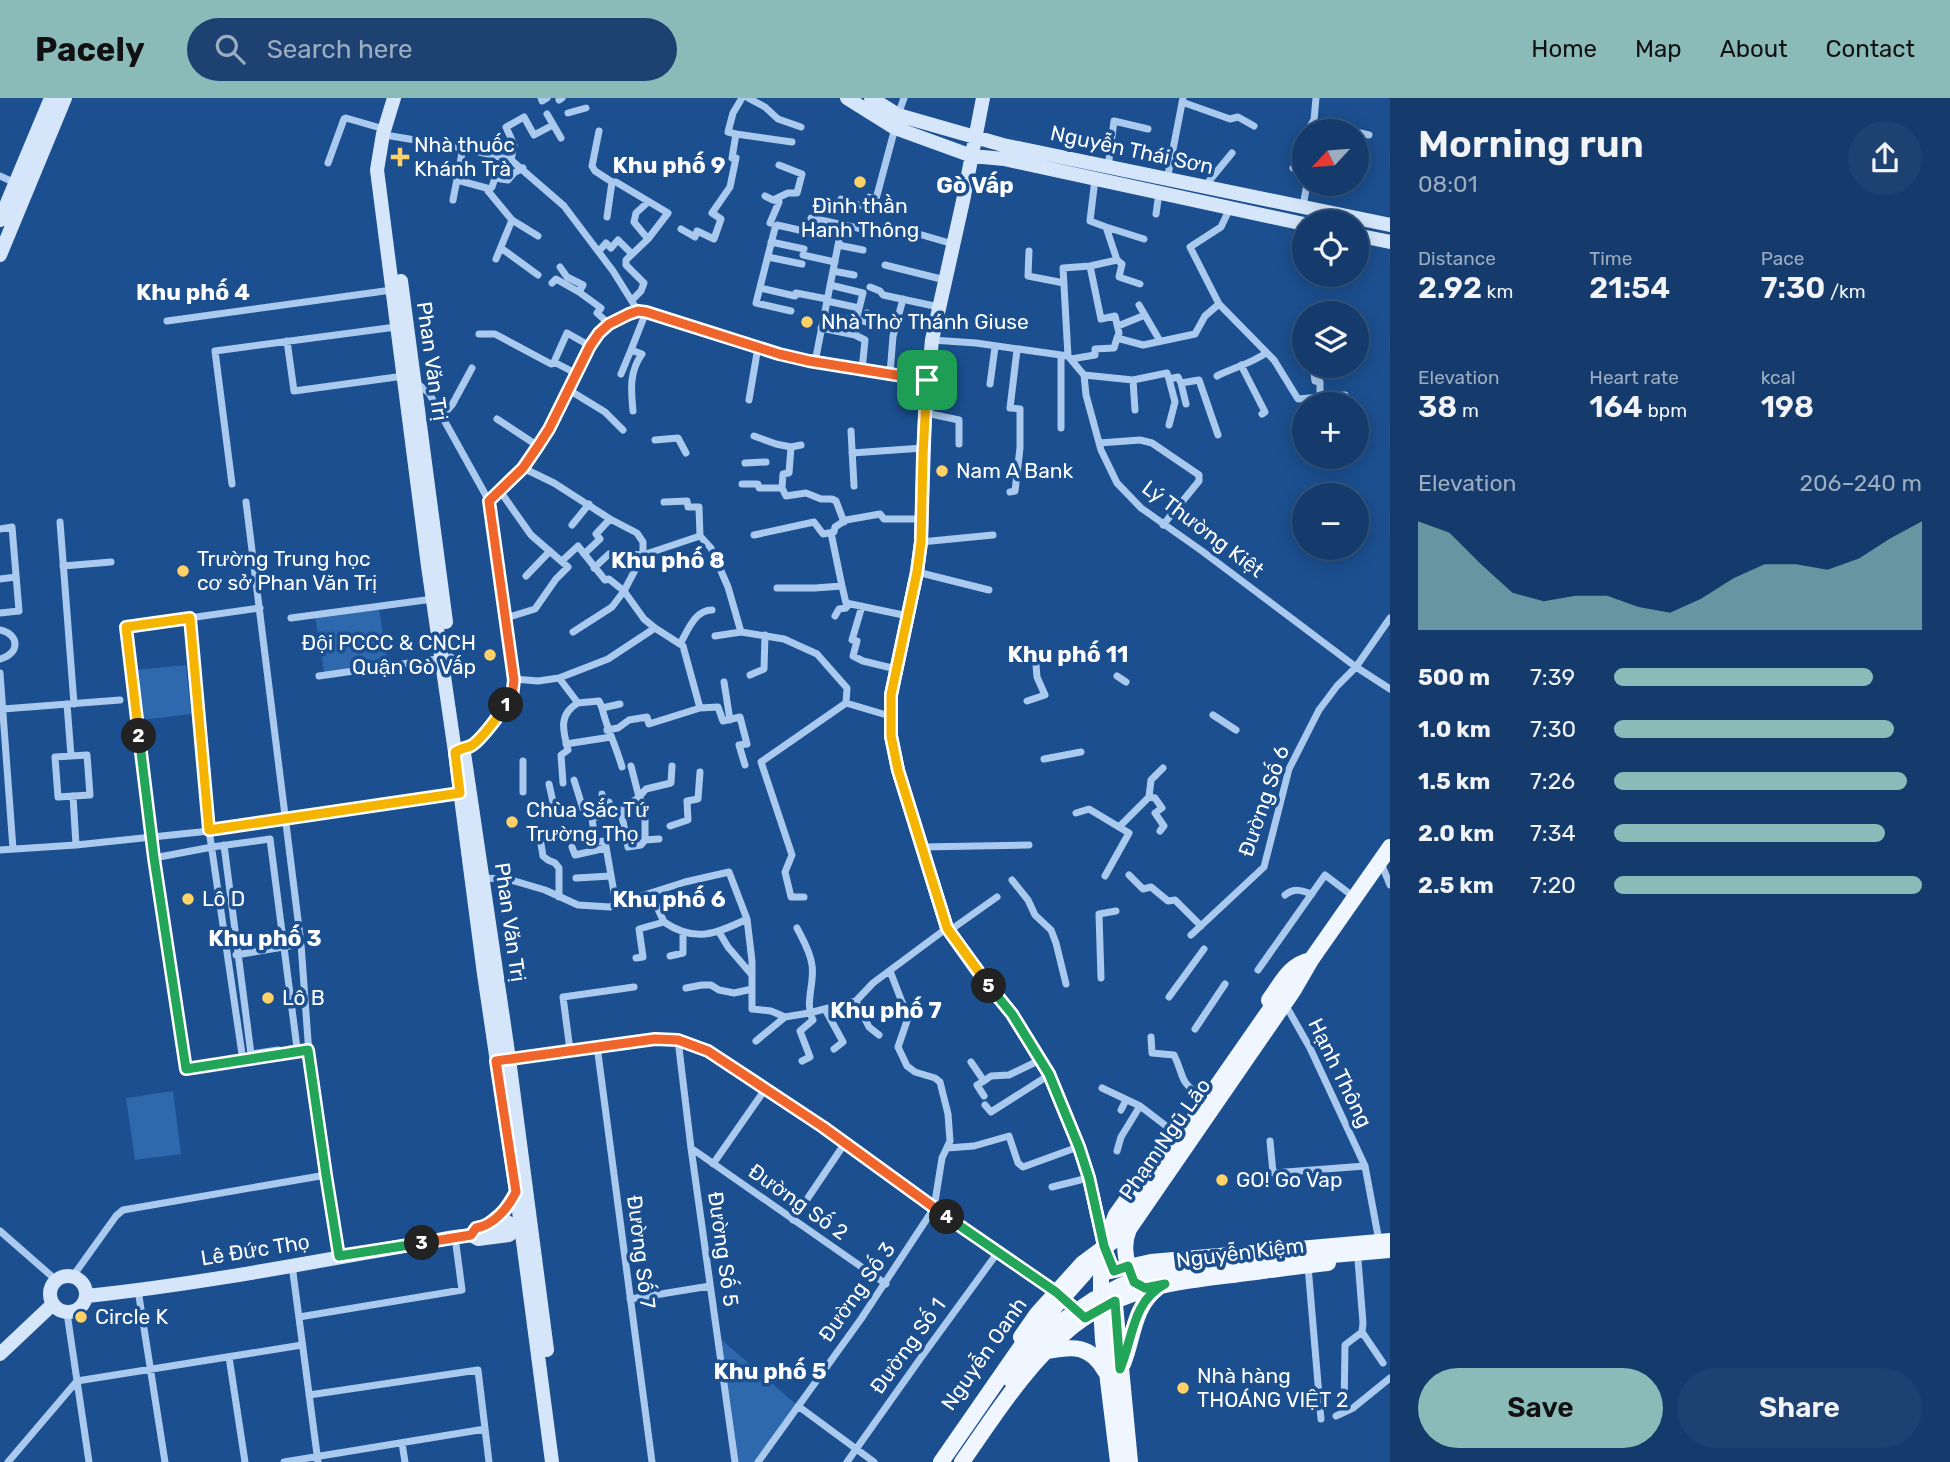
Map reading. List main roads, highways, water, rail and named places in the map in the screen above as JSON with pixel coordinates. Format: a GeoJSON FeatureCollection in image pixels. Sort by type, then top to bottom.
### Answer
{"type":"FeatureCollection","features":[{"type":"Feature","properties":{"kind":"main road"},"geometry":{"type":"LineString","coordinates":[[0,220],[51,98]]}},
{"type":"Feature","properties":{"kind":"main road"},"geometry":{"type":"LineString","coordinates":[[0,255],[65,98]]}},
{"type":"Feature","properties":{"kind":"main road","name":"Phan Văn Trị"},"geometry":{"type":"LineString","coordinates":[[394,98],[377,170],[394,267],[503,1060],[516,1192],[562,1462]]}},
{"type":"Feature","properties":{"kind":"main road","name":"Phan Văn Trị"},"geometry":{"type":"LineString","coordinates":[[388,132],[402,98]]}},
{"type":"Feature","properties":{"kind":"main road","name":"Nguyễn Thái Sơn"},"geometry":{"type":"LineString","coordinates":[[847,98],[972,156],[1004,159],[1292,221]]}},
{"type":"Feature","properties":{"kind":"main road","name":"Nguyễn Thái Sơn"},"geometry":{"type":"LineString","coordinates":[[871,98],[897,121],[1390,225]]}},
{"type":"Feature","properties":{"kind":"main road"},"geometry":{"type":"LineString","coordinates":[[983,98],[932,340],[923,448],[921,542],[891,695],[891,736],[896,764],[948,930],[1012,1014],[1049,1074],[1079,1147],[1089,1178],[1104,1246],[1114,1270],[1141,1286],[1157,1286]]}},
{"type":"Feature","properties":{"kind":"main road"},"geometry":{"type":"LineString","coordinates":[[1369,238],[1390,242]]}},
{"type":"Feature","properties":{"kind":"main road","name":"Phan Văn Trị"},"geometry":{"type":"LineString","coordinates":[[394,267],[392,290],[396,327],[409,379]]}},
{"type":"Feature","properties":{"kind":"main road","name":"Phan Văn Trị"},"geometry":{"type":"LineString","coordinates":[[465,792],[483,878],[552,1462]]}},
{"type":"Feature","properties":{"kind":"main road","name":"Phạm Ngũ Lão"},"geometry":{"type":"LineString","coordinates":[[1104,1246],[1129,1229],[1295,975],[1311,960],[1390,847]]}},
{"type":"Feature","properties":{"kind":"main road","name":"Phạm Ngũ Lão"},"geometry":{"type":"LineString","coordinates":[[1104,1246],[1116,1215],[1287,974],[1297,964],[1311,960]]}},
{"type":"Feature","properties":{"kind":"main road"},"geometry":{"type":"LineString","coordinates":[[941,1462],[1027,1338],[1104,1248],[1283,997]]}},
{"type":"Feature","properties":{"kind":"main road","name":"Lê Đức Thọ"},"geometry":{"type":"LineString","coordinates":[[471,1235],[476,1228],[485,1227],[505,1210],[516,1192]]}},
{"type":"Feature","properties":{"kind":"main road"},"geometry":{"type":"LineString","coordinates":[[485,1227],[508,1222],[523,1227]]}},
{"type":"Feature","properties":{"kind":"main road","name":"Lê Đức Thọ"},"geometry":{"type":"LineString","coordinates":[[87,1296],[138,1290],[456,1237],[471,1235],[478,1239],[509,1235],[523,1227]]}},
{"type":"Feature","properties":{"kind":"main road"},"geometry":{"type":"LineString","coordinates":[[1118,1462],[1119,1423],[1108,1305],[1114,1270],[1129,1229]]}},
{"type":"Feature","properties":{"kind":"main road"},"geometry":{"type":"LineString","coordinates":[[952,1462],[1028,1355],[1078,1309],[1108,1292],[1147,1276],[1183,1268],[1386,1244]]}},
{"type":"Feature","properties":{"kind":"main road","name":"Nguyễn Kiệm"},"geometry":{"type":"LineString","coordinates":[[1114,1270],[1151,1262],[1386,1244]]}},
{"type":"Feature","properties":{"kind":"main road","name":"Nguyễn Oanh"},"geometry":{"type":"LineString","coordinates":[[934,1462],[1037,1314],[1082,1264],[1104,1246]]}},
{"type":"Feature","properties":{"kind":"main road","name":"Nguyễn Kiệm"},"geometry":{"type":"LineString","coordinates":[[1108,1305],[1157,1286],[1308,1265],[1390,1257]]}},
{"type":"Feature","properties":{"kind":"main road"},"geometry":{"type":"LineString","coordinates":[[73,1276],[85,1286],[87,1296],[82,1307],[67,1313],[53,1304],[50,1292],[56,1280],[73,1276]]}},
{"type":"Feature","properties":{"kind":"main road"},"geometry":{"type":"LineString","coordinates":[[1114,1373],[1142,1303],[1157,1286]]}},
{"type":"Feature","properties":{"kind":"main road"},"geometry":{"type":"LineString","coordinates":[[1056,1292],[1085,1318]]}},
{"type":"Feature","properties":{"kind":"main road"},"geometry":{"type":"LineString","coordinates":[[3,1344],[53,1304]]}},
{"type":"Feature","properties":{"kind":"main road","name":"Nguyễn Oanh"},"geometry":{"type":"LineString","coordinates":[[962,1462],[1006,1401],[1048,1351],[1085,1318],[1108,1305]]}},
{"type":"Feature","properties":{"kind":"main road"},"geometry":{"type":"LineString","coordinates":[[1037,1314],[1062,1336]]}},
{"type":"Feature","properties":{"kind":"main road"},"geometry":{"type":"LineString","coordinates":[[1048,1351],[1069,1348],[1084,1350],[1114,1373]]}},
{"type":"Feature","properties":{"kind":"main road"},"geometry":{"type":"LineString","coordinates":[[1119,1423],[1130,1462]]}},
{"type":"Feature","properties":{"kind":"place","name":"Nhà thuốc Khánh Trà"},"geometry":{"type":"Point","coordinates":[400,157]}},
{"type":"Feature","properties":{"kind":"place","name":"Đình thần Hanh Thông"},"geometry":{"type":"Point","coordinates":[860,182]}},
{"type":"Feature","properties":{"kind":"place","name":"Nhà Thờ Thánh Giuse"},"geometry":{"type":"Point","coordinates":[807,322]}},
{"type":"Feature","properties":{"kind":"place","name":"Nam A Bank"},"geometry":{"type":"Point","coordinates":[942,471]}},
{"type":"Feature","properties":{"kind":"place","name":"Trường Trung học cơ sở Phan Văn Trị"},"geometry":{"type":"Point","coordinates":[183,571]}},
{"type":"Feature","properties":{"kind":"place","name":"Đội PCCC & CNCH Quận Gò Vấp"},"geometry":{"type":"Point","coordinates":[490,655]}},
{"type":"Feature","properties":{"kind":"place","name":"Chùa Sắc Tứ Trường Thọ"},"geometry":{"type":"Point","coordinates":[512,822]}},
{"type":"Feature","properties":{"kind":"place","name":"Lô D"},"geometry":{"type":"Point","coordinates":[188,899]}},
{"type":"Feature","properties":{"kind":"place","name":"Lô B"},"geometry":{"type":"Point","coordinates":[268,998]}},
{"type":"Feature","properties":{"kind":"place","name":"GO! Go Vap"},"geometry":{"type":"Point","coordinates":[1222,1180]}},
{"type":"Feature","properties":{"kind":"place","name":"Circle K"},"geometry":{"type":"Point","coordinates":[81,1317]}},
{"type":"Feature","properties":{"kind":"place","name":"Nhà hàng THOÁNG VIỆT 2"},"geometry":{"type":"Point","coordinates":[1183,1388]}},
{"type":"Feature","properties":{"kind":"district","name":"Khu phố 9"},"geometry":{"type":"Point","coordinates":[669,165]}},
{"type":"Feature","properties":{"kind":"district","name":"Gò Vấp"},"geometry":{"type":"Point","coordinates":[975,185]}},
{"type":"Feature","properties":{"kind":"district","name":"Khu phố 4"},"geometry":{"type":"Point","coordinates":[193,292]}},
{"type":"Feature","properties":{"kind":"district","name":"Khu phố 8"},"geometry":{"type":"Point","coordinates":[668,560]}},
{"type":"Feature","properties":{"kind":"district","name":"Khu phố 11"},"geometry":{"type":"Point","coordinates":[1068,654]}},
{"type":"Feature","properties":{"kind":"district","name":"Khu phố 6"},"geometry":{"type":"Point","coordinates":[669,899]}},
{"type":"Feature","properties":{"kind":"district","name":"Khu phố 3"},"geometry":{"type":"Point","coordinates":[265,938]}},
{"type":"Feature","properties":{"kind":"district","name":"Khu phố 7"},"geometry":{"type":"Point","coordinates":[886,1010]}},
{"type":"Feature","properties":{"kind":"district","name":"Khu phố 5"},"geometry":{"type":"Point","coordinates":[770,1371]}}]}
